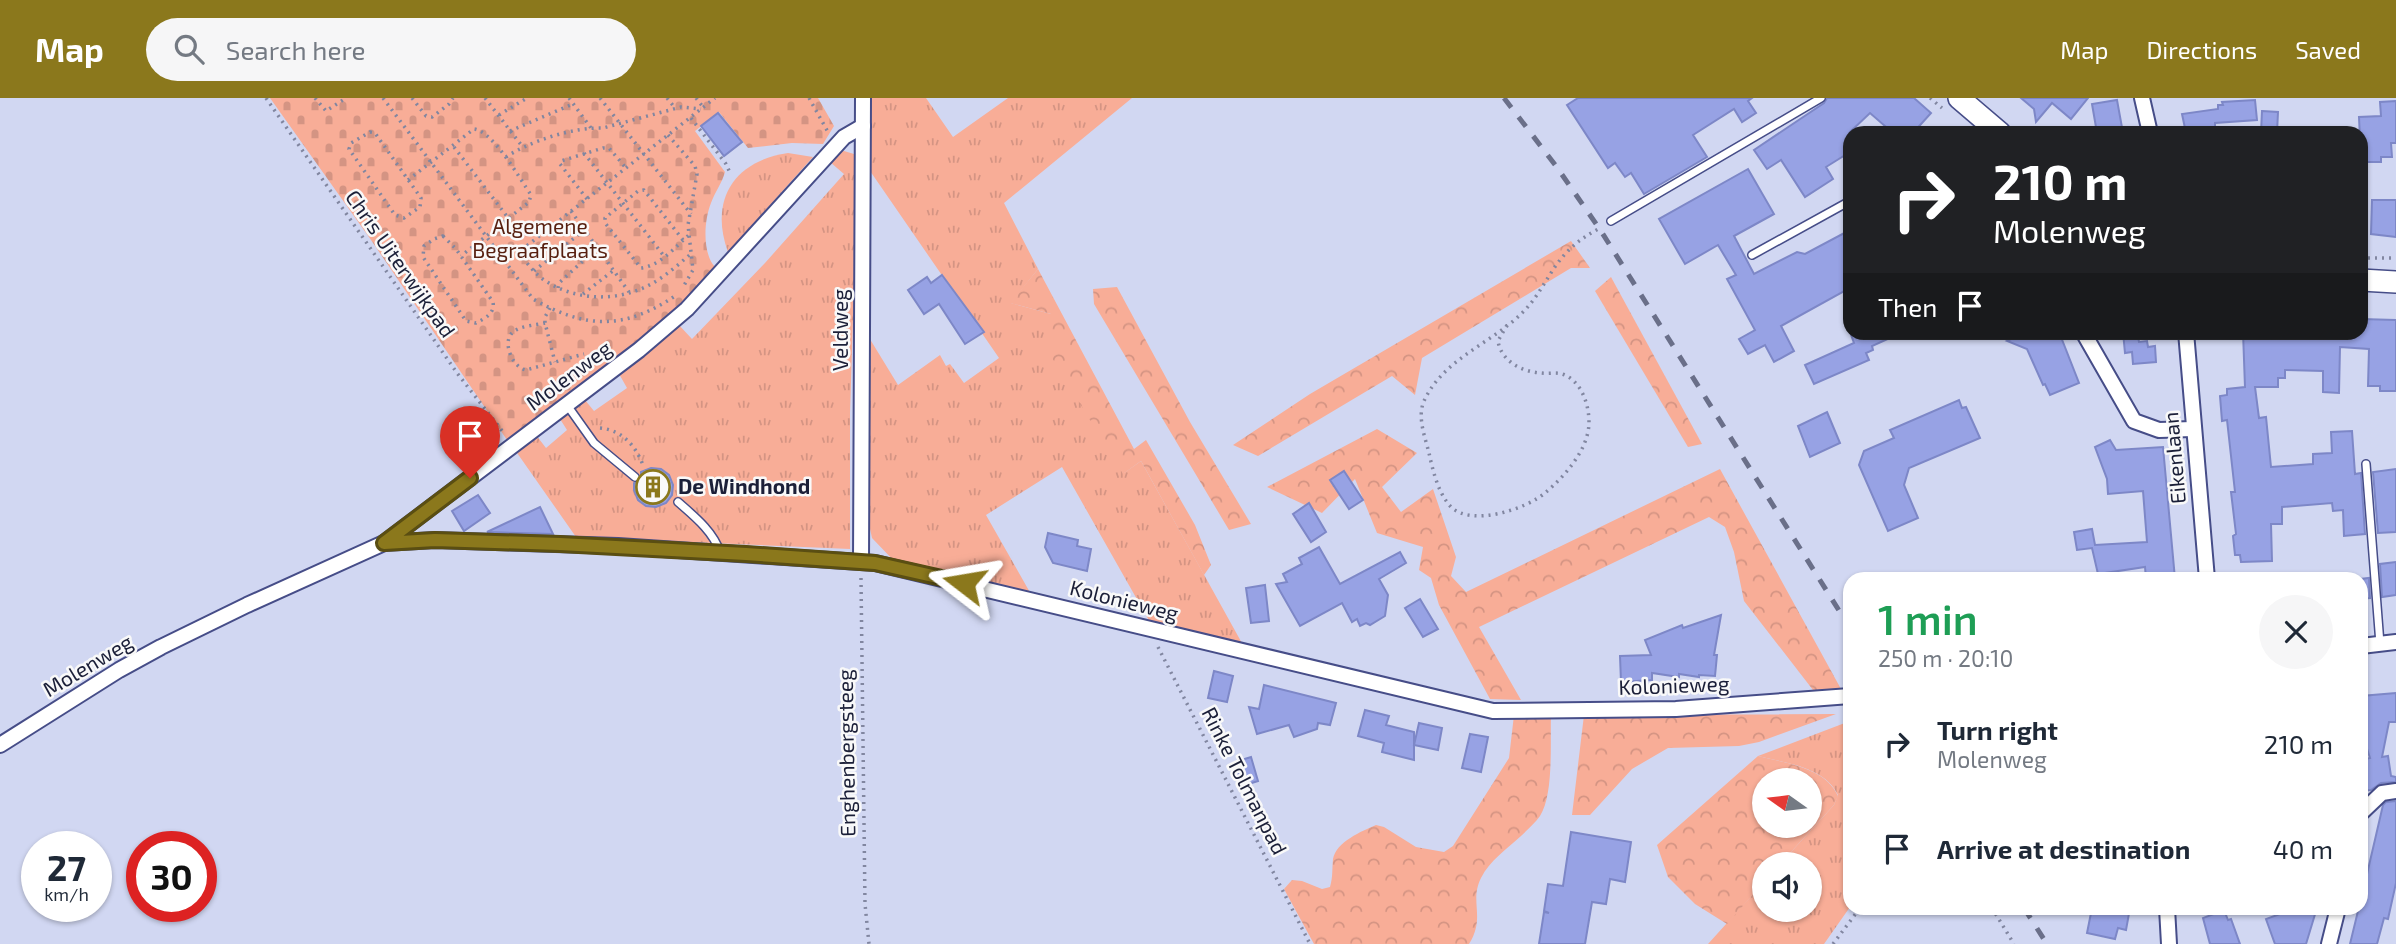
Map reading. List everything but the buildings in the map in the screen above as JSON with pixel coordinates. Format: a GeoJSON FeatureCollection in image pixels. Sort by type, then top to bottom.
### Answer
{"type":"FeatureCollection","features":[{"type":"Feature","properties":{"kind":"street","name":"Veldweg"},"geometry":{"type":"LineString","coordinates":[[861,562],[863,98]]}},
{"type":"Feature","properties":{"kind":"street"},"geometry":{"type":"LineString","coordinates":[[1959,98],[1992,126]]}},
{"type":"Feature","properties":{"kind":"street"},"geometry":{"type":"LineString","coordinates":[[2142,98],[2148,126]]}},
{"type":"Feature","properties":{"kind":"street","name":"Molenweg"},"geometry":{"type":"LineString","coordinates":[[0,745],[119,670],[161,647],[384,543],[639,350],[687,309],[844,137],[863,126]]}},
{"type":"Feature","properties":{"kind":"street"},"geometry":{"type":"LineString","coordinates":[[2368,280],[2396,282]]}},
{"type":"Feature","properties":{"kind":"street"},"geometry":{"type":"LineString","coordinates":[[2088,340],[2134,421],[2159,430],[2193,429]]}},
{"type":"Feature","properties":{"kind":"street","name":"Eikenlaan"},"geometry":{"type":"LineString","coordinates":[[2187,340],[2206,572]]}},
{"type":"Feature","properties":{"kind":"street","name":"Kolonieweg"},"geometry":{"type":"LineString","coordinates":[[384,543],[449,541],[618,546],[890,565],[1493,711],[1676,709],[1843,697]]}},
{"type":"Feature","properties":{"kind":"street"},"geometry":{"type":"LineString","coordinates":[[2368,645],[2396,642]]}},
{"type":"Feature","properties":{"kind":"street"},"geometry":{"type":"LineString","coordinates":[[2368,806],[2382,793],[2396,791]]}},
{"type":"Feature","properties":{"kind":"street"},"geometry":{"type":"LineString","coordinates":[[2167,915],[2169,944]]}},
{"type":"Feature","properties":{"kind":"street"},"geometry":{"type":"LineString","coordinates":[[2329,944],[2336,915]]}},
{"type":"Feature","properties":{"kind":"lane"},"geometry":{"type":"LineString","coordinates":[[1611,221],[1821,98]]}},
{"type":"Feature","properties":{"kind":"lane"},"geometry":{"type":"LineString","coordinates":[[1752,255],[1843,205]]}},
{"type":"Feature","properties":{"kind":"lane"},"geometry":{"type":"LineString","coordinates":[[566,405],[594,443],[635,477]]}},
{"type":"Feature","properties":{"kind":"lane"},"geometry":{"type":"LineString","coordinates":[[2366,464],[2380,644]]}},
{"type":"Feature","properties":{"kind":"lane"},"geometry":{"type":"LineString","coordinates":[[678,502],[698,519],[717,543],[720,552]]}},
{"type":"Feature","properties":{"kind":"path","name":"Chris Uiterwijkpad"},"geometry":{"type":"LineString","coordinates":[[266,98],[457,373],[512,445]]}},
{"type":"Feature","properties":{"kind":"path"},"geometry":{"type":"LineString","coordinates":[[314,98],[326,111],[346,98]]}},
{"type":"Feature","properties":{"kind":"path"},"geometry":{"type":"LineString","coordinates":[[383,98],[533,299],[586,321],[622,321],[676,295],[693,270],[688,225],[697,174],[695,166],[668,135]]}},
{"type":"Feature","properties":{"kind":"path"},"geometry":{"type":"LineString","coordinates":[[412,98],[426,116],[432,117],[453,98]]}},
{"type":"Feature","properties":{"kind":"path"},"geometry":{"type":"LineString","coordinates":[[498,116],[527,98]]}},
{"type":"Feature","properties":{"kind":"path"},"geometry":{"type":"LineString","coordinates":[[569,98],[591,128]]}},
{"type":"Feature","properties":{"kind":"path"},"geometry":{"type":"LineString","coordinates":[[667,98],[675,108]]}},
{"type":"Feature","properties":{"kind":"path"},"geometry":{"type":"LineString","coordinates":[[696,98],[702,108]]}},
{"type":"Feature","properties":{"kind":"path"},"geometry":{"type":"LineString","coordinates":[[707,98],[708,104]]}},
{"type":"Feature","properties":{"kind":"path"},"geometry":{"type":"LineString","coordinates":[[505,263],[715,98]]}},
{"type":"Feature","properties":{"kind":"path"},"geometry":{"type":"LineString","coordinates":[[809,98],[836,146]]}},
{"type":"Feature","properties":{"kind":"path"},"geometry":{"type":"LineString","coordinates":[[487,99],[522,146]]}},
{"type":"Feature","properties":{"kind":"path"},"geometry":{"type":"LineString","coordinates":[[602,99],[691,214]]}},
{"type":"Feature","properties":{"kind":"path"},"geometry":{"type":"LineString","coordinates":[[510,131],[573,104]]}},
{"type":"Feature","properties":{"kind":"path"},"geometry":{"type":"LineString","coordinates":[[506,157],[522,146],[591,128],[620,124],[675,108],[702,108]]}},
{"type":"Feature","properties":{"kind":"path"},"geometry":{"type":"LineString","coordinates":[[691,118],[726,164],[731,175]]}},
{"type":"Feature","properties":{"kind":"path"},"geometry":{"type":"LineString","coordinates":[[408,180],[474,129],[482,131],[506,157],[531,195],[527,205],[461,256]]}},
{"type":"Feature","properties":{"kind":"path"},"geometry":{"type":"LineString","coordinates":[[366,133],[374,133],[408,180],[421,201],[420,207],[404,218],[395,215],[349,149],[351,142],[366,133]]}},
{"type":"Feature","properties":{"kind":"path"},"geometry":{"type":"LineString","coordinates":[[454,147],[509,219]]}},
{"type":"Feature","properties":{"kind":"path"},"geometry":{"type":"LineString","coordinates":[[587,199],[560,164],[561,161],[609,148],[626,168]]}},
{"type":"Feature","properties":{"kind":"path"},"geometry":{"type":"LineString","coordinates":[[584,153],[664,256]]}},
{"type":"Feature","properties":{"kind":"path"},"geometry":{"type":"LineString","coordinates":[[683,240],[644,190],[622,202],[604,221],[641,268],[650,267],[664,256],[683,240],[690,234]]}},
{"type":"Feature","properties":{"kind":"path"},"geometry":{"type":"LineString","coordinates":[[571,211],[629,292]]}},
{"type":"Feature","properties":{"kind":"path"},"geometry":{"type":"LineString","coordinates":[[1507,325],[1497,341],[1504,356],[1513,364],[1539,373],[1560,373],[1577,384],[1588,408],[1587,435],[1574,460],[1544,494],[1495,515],[1468,515],[1451,507],[1441,493],[1433,470],[1421,414],[1424,401],[1451,366],[1507,325],[1533,301],[1564,255],[1579,240],[1611,221]]}},
{"type":"Feature","properties":{"kind":"path"},"geometry":{"type":"LineString","coordinates":[[534,271],[584,230]]}},
{"type":"Feature","properties":{"kind":"path"},"geometry":{"type":"LineString","coordinates":[[443,236],[448,238],[461,256],[493,302],[490,314],[476,323],[466,321],[423,257],[423,250],[424,246],[443,236]]}},
{"type":"Feature","properties":{"kind":"path"},"geometry":{"type":"LineString","coordinates":[[558,288],[559,283],[597,248]]}},
{"type":"Feature","properties":{"kind":"path"},"geometry":{"type":"LineString","coordinates":[[519,252],[534,271],[558,288],[607,298],[639,290],[656,282],[692,253]]}},
{"type":"Feature","properties":{"kind":"path"},"geometry":{"type":"LineString","coordinates":[[2368,258],[2396,258]]}},
{"type":"Feature","properties":{"kind":"path"},"geometry":{"type":"LineString","coordinates":[[582,295],[614,270]]}},
{"type":"Feature","properties":{"kind":"path"},"geometry":{"type":"LineString","coordinates":[[550,308],[545,323],[555,362]]}},
{"type":"Feature","properties":{"kind":"path"},"geometry":{"type":"LineString","coordinates":[[545,323],[514,330],[508,339],[513,362],[521,370],[583,354]]}},
{"type":"Feature","properties":{"kind":"path"},"geometry":{"type":"LineString","coordinates":[[585,431],[602,428],[627,439],[637,451],[643,465]]}},
{"type":"Feature","properties":{"kind":"path","name":"Enghenbergsteeg"},"geometry":{"type":"LineString","coordinates":[[861,562],[865,904],[869,944]]}},
{"type":"Feature","properties":{"kind":"path","name":"Rinke Tolmanpad"},"geometry":{"type":"LineString","coordinates":[[1157,631],[1157,645],[1168,668],[1310,944]]}},
{"type":"Feature","properties":{"kind":"path"},"geometry":{"type":"LineString","coordinates":[[1833,944],[1855,915]]}},
{"type":"Feature","properties":{"kind":"path"},"geometry":{"type":"LineString","coordinates":[[1996,915],[2014,944]]}},
{"type":"Feature","properties":{"kind":"green space","name":"Algemene Begraafplaats"},"geometry":{"type":"Polygon","coordinates":[[[270,98],[818,98],[834,126],[823,144],[792,143],[748,148],[719,112],[695,131],[725,172],[711,203],[706,227],[706,245],[715,267],[683,306],[657,328],[507,440],[371,240],[270,98]]]}},
{"type":"Feature","properties":{"kind":"green space"},"geometry":{"type":"Polygon","coordinates":[[[870,98],[926,98],[953,137],[1008,98],[1132,98],[1004,203],[1038,269],[1011,303],[1051,314],[1124,473],[1141,461],[1243,645],[1151,624],[1062,467],[986,515],[1032,596],[895,562],[872,538],[867,515],[865,331],[898,385],[940,355],[946,366],[950,364],[964,383],[999,358],[868,168],[870,98]]]}},
{"type":"Feature","properties":{"kind":"green space"},"geometry":{"type":"Polygon","coordinates":[[[838,152],[854,154],[858,164],[850,413],[850,549],[576,537],[515,450],[536,435],[546,448],[567,430],[560,419],[585,400],[594,411],[627,388],[618,372],[678,324],[692,339],[765,263],[844,174],[830,162],[838,152]]]}},
{"type":"Feature","properties":{"kind":"green space"},"geometry":{"type":"Polygon","coordinates":[[[788,153],[813,157],[728,252],[722,216],[724,200],[731,186],[740,174],[753,165],[769,157],[788,153]]]}},
{"type":"Feature","properties":{"kind":"green space"},"geometry":{"type":"Polygon","coordinates":[[[1571,241],[1590,268],[1571,268],[1422,358],[1415,395],[1392,376],[1258,456],[1233,445],[1310,394],[1571,241]]]}},
{"type":"Feature","properties":{"kind":"green space"},"geometry":{"type":"Polygon","coordinates":[[[1038,269],[1134,449],[1146,440],[1195,525],[1211,565],[1204,575],[1141,461],[1123,474],[1049,353],[1051,314],[1010,303],[1038,269]]]}},
{"type":"Feature","properties":{"kind":"green space"},"geometry":{"type":"Polygon","coordinates":[[[1611,277],[1702,444],[1688,447],[1595,291],[1611,277]]]}},
{"type":"Feature","properties":{"kind":"green space"},"geometry":{"type":"Polygon","coordinates":[[[1117,287],[1190,422],[1251,524],[1229,530],[1094,304],[1093,289],[1117,287]]]}},
{"type":"Feature","properties":{"kind":"green space"},"geometry":{"type":"Polygon","coordinates":[[[1377,429],[1417,453],[1382,487],[1401,512],[1433,489],[1456,557],[1451,576],[1466,592],[1720,469],[1841,689],[1813,690],[1744,601],[1734,552],[1725,527],[1709,517],[1479,627],[1521,700],[1490,699],[1439,605],[1431,578],[1419,570],[1423,547],[1377,533],[1355,479],[1322,513],[1267,487],[1377,429]]]}},
{"type":"Feature","properties":{"kind":"green space"},"geometry":{"type":"Polygon","coordinates":[[[1836,714],[1759,742],[1739,746],[1668,748],[1632,769],[1590,815],[1572,815],[1584,715],[1836,714]]]}},
{"type":"Feature","properties":{"kind":"green space"},"geometry":{"type":"Polygon","coordinates":[[[1514,715],[1551,715],[1547,795],[1538,819],[1494,860],[1481,878],[1476,895],[1476,926],[1469,944],[1314,944],[1284,889],[1292,880],[1322,889],[1330,887],[1333,859],[1339,847],[1350,838],[1376,825],[1384,827],[1416,847],[1444,852],[1453,846],[1509,758],[1514,715]]]}},
{"type":"Feature","properties":{"kind":"green space"},"geometry":{"type":"Polygon","coordinates":[[[1843,724],[1844,915],[1824,944],[1708,944],[1752,895],[1752,922],[1822,922],[1822,852],[1791,852],[1804,838],[1822,838],[1822,818],[1834,805],[1838,795],[1822,777],[1822,768],[1803,768],[1758,756],[1843,724]]]}},
{"type":"Feature","properties":{"kind":"green space"},"geometry":{"type":"Polygon","coordinates":[[[1758,756],[1803,768],[1752,768],[1752,838],[1804,838],[1791,852],[1752,852],[1752,896],[1727,924],[1695,904],[1668,877],[1657,845],[1758,756]]]}},
{"type":"Feature","properties":{"kind":"green space"},"geometry":{"type":"Polygon","coordinates":[[[1822,777],[1838,796],[1822,818],[1822,777]]]}},
{"type":"Feature","properties":{"kind":"railway"},"geometry":{"type":"LineString","coordinates":[[1504,98],[1601,231],[1843,617]]}},
{"type":"Feature","properties":{"kind":"railway"},"geometry":{"type":"LineString","coordinates":[[2028,915],[2047,944]]}},
{"type":"Feature","properties":{"kind":"place","name":"De Windhond"},"geometry":{"type":"Point","coordinates":[653,487]}},
{"type":"Feature","properties":{"kind":"route"},"geometry":{"type":"LineString","coordinates":[[470,478],[384,543],[435,540],[618,546],[746,554],[875,563],[964,583]]}}]}
